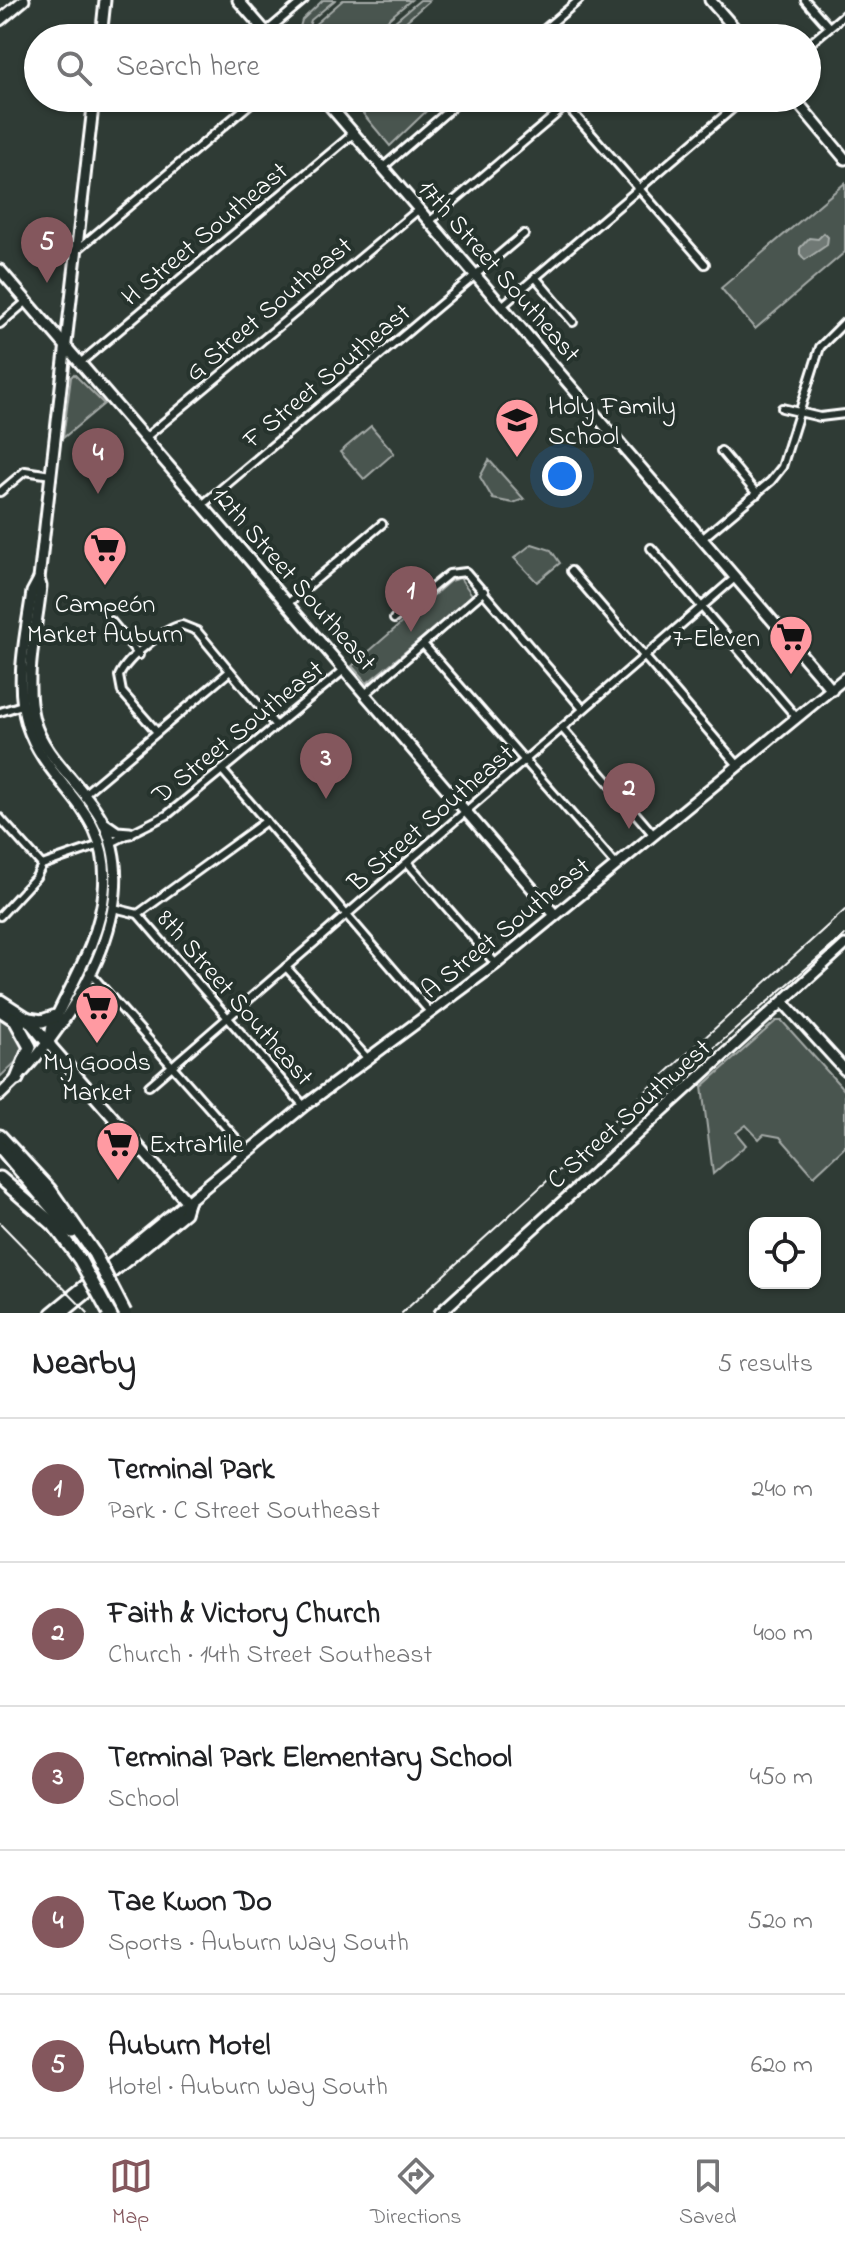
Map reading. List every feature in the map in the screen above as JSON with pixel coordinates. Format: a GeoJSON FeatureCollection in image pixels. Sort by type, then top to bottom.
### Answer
{"type":"FeatureCollection","features":[{"type":"Feature","properties":{"kind":"highway"},"geometry":{"type":"LineString","coordinates":[[0,1001],[38,1022],[56,1016]]}},
{"type":"Feature","properties":{"kind":"highway"},"geometry":{"type":"LineString","coordinates":[[0,1010],[49,1044]]}},
{"type":"Feature","properties":{"kind":"highway"},"geometry":{"type":"LineString","coordinates":[[14,1018],[30,1047],[17,1079]]}},
{"type":"Feature","properties":{"kind":"highway"},"geometry":{"type":"LineString","coordinates":[[28,1019],[49,1044]]}},
{"type":"Feature","properties":{"kind":"highway"},"geometry":{"type":"LineString","coordinates":[[0,1128],[25,1155],[125,1313]]}},
{"type":"Feature","properties":{"kind":"highway"},"geometry":{"type":"LineString","coordinates":[[0,1136],[33,1170]]}},
{"type":"Feature","properties":{"kind":"highway"},"geometry":{"type":"LineString","coordinates":[[0,1147],[46,1198],[87,1256],[117,1313]]}},
{"type":"Feature","properties":{"kind":"highway"},"geometry":{"type":"LineString","coordinates":[[0,1178],[87,1256],[109,1313]]}},
{"type":"Feature","properties":{"kind":"main road"},"geometry":{"type":"LineString","coordinates":[[0,20],[24,0]]}},
{"type":"Feature","properties":{"kind":"main road"},"geometry":{"type":"LineString","coordinates":[[102,24],[105,0]]}},
{"type":"Feature","properties":{"kind":"main road"},"geometry":{"type":"LineString","coordinates":[[238,0],[259,24]]}},
{"type":"Feature","properties":{"kind":"main road"},"geometry":{"type":"LineString","coordinates":[[710,0],[731,24]]}},
{"type":"Feature","properties":{"kind":"main road"},"geometry":{"type":"LineString","coordinates":[[92,112],[39,579],[32,592],[21,685],[37,747],[80,802],[106,844]]}},
{"type":"Feature","properties":{"kind":"main road","name":"17th Street Southeast"},"geometry":{"type":"LineString","coordinates":[[335,112],[832,690]]}},
{"type":"Feature","properties":{"kind":"main road"},"geometry":{"type":"LineString","coordinates":[[806,112],[845,159]]}},
{"type":"Feature","properties":{"kind":"main road","name":"12th Street Southeast"},"geometry":{"type":"LineString","coordinates":[[0,270],[555,915]]}},
{"type":"Feature","properties":{"kind":"main road"},"geometry":{"type":"LineString","coordinates":[[42,319],[57,324],[69,313]]}},
{"type":"Feature","properties":{"kind":"main road"},"geometry":{"type":"LineString","coordinates":[[62,378],[73,370],[88,372]]}},
{"type":"Feature","properties":{"kind":"main road","name":"A Street Southeast"},"geometry":{"type":"LineString","coordinates":[[51,1313],[304,1106],[432,1015],[496,964],[845,678]]}},
{"type":"Feature","properties":{"kind":"main road"},"geometry":{"type":"LineString","coordinates":[[26,704],[45,744],[102,821],[117,832],[130,833]]}},
{"type":"Feature","properties":{"kind":"main road"},"geometry":{"type":"LineString","coordinates":[[49,1044],[56,1016],[98,927],[104,891],[106,844],[91,804]]}},
{"type":"Feature","properties":{"kind":"main road"},"geometry":{"type":"LineString","coordinates":[[0,1095],[60,1030],[89,972],[114,908],[115,894],[102,821]]}},
{"type":"Feature","properties":{"kind":"main road","name":"C Street Southwest"},"geometry":{"type":"LineString","coordinates":[[440,1313],[845,945]]}},
{"type":"Feature","properties":{"kind":"main road"},"geometry":{"type":"LineString","coordinates":[[783,1002],[845,1070]]}},
{"type":"Feature","properties":{"kind":"main road"},"geometry":{"type":"LineString","coordinates":[[759,1023],[782,1014],[804,1025]]}},
{"type":"Feature","properties":{"kind":"main road"},"geometry":{"type":"LineString","coordinates":[[49,1044],[188,1203]]}},
{"type":"Feature","properties":{"kind":"main road","name":"A Street Southeast"},"geometry":{"type":"LineString","coordinates":[[63,1313],[185,1213],[188,1203]]}},
{"type":"Feature","properties":{"kind":"street"},"geometry":{"type":"LineString","coordinates":[[279,24],[304,0]]}},
{"type":"Feature","properties":{"kind":"street"},"geometry":{"type":"LineString","coordinates":[[551,24],[579,0]]}},
{"type":"Feature","properties":{"kind":"street"},"geometry":{"type":"LineString","coordinates":[[805,0],[829,27]]}},
{"type":"Feature","properties":{"kind":"street"},"geometry":{"type":"LineString","coordinates":[[821,34],[845,14]]}},
{"type":"Feature","properties":{"kind":"street"},"geometry":{"type":"LineString","coordinates":[[77,250],[240,112]]}},
{"type":"Feature","properties":{"kind":"street"},"geometry":{"type":"LineString","coordinates":[[382,168],[447,112]]}},
{"type":"Feature","properties":{"kind":"street"},"geometry":{"type":"LineString","coordinates":[[429,222],[559,112]]}},
{"type":"Feature","properties":{"kind":"street"},"geometry":{"type":"LineString","coordinates":[[571,112],[705,264]]}},
{"type":"Feature","properties":{"kind":"street"},"geometry":{"type":"LineString","coordinates":[[502,306],[728,112]]}},
{"type":"Feature","properties":{"kind":"street","name":"H Street Southeast"},"geometry":{"type":"LineString","coordinates":[[80,363],[353,134]]}},
{"type":"Feature","properties":{"kind":"street","name":"G Street Southeast"},"geometry":{"type":"LineString","coordinates":[[145,438],[418,210]]}},
{"type":"Feature","properties":{"kind":"street","name":"F Street Southeast"},"geometry":{"type":"LineString","coordinates":[[202,505],[524,234]]}},
{"type":"Feature","properties":{"kind":"street"},"geometry":{"type":"LineString","coordinates":[[535,277],[573,322]]}},
{"type":"Feature","properties":{"kind":"street"},"geometry":{"type":"LineString","coordinates":[[0,324],[27,301]]}},
{"type":"Feature","properties":{"kind":"street"},"geometry":{"type":"LineString","coordinates":[[703,538],[757,494],[782,467],[820,347],[845,322]]}},
{"type":"Feature","properties":{"kind":"street"},"geometry":{"type":"LineString","coordinates":[[782,408],[828,418],[845,414]]}},
{"type":"Feature","properties":{"kind":"street"},"geometry":{"type":"LineString","coordinates":[[721,451],[757,494]]}},
{"type":"Feature","properties":{"kind":"street"},"geometry":{"type":"LineString","coordinates":[[0,492],[25,471],[51,475]]}},
{"type":"Feature","properties":{"kind":"street"},"geometry":{"type":"LineString","coordinates":[[287,604],[382,524]]}},
{"type":"Feature","properties":{"kind":"street"},"geometry":{"type":"LineString","coordinates":[[651,548],[797,718]]}},
{"type":"Feature","properties":{"kind":"street"},"geometry":{"type":"LineString","coordinates":[[394,619],[453,572],[463,571],[473,578],[583,709]]}},
{"type":"Feature","properties":{"kind":"street"},"geometry":{"type":"LineString","coordinates":[[571,571],[737,764]]}},
{"type":"Feature","properties":{"kind":"street","name":"B Street Southeast"},"geometry":{"type":"LineString","coordinates":[[149,1086],[736,577]]}},
{"type":"Feature","properties":{"kind":"street"},"geometry":{"type":"LineString","coordinates":[[365,694],[484,591]]}},
{"type":"Feature","properties":{"kind":"street"},"geometry":{"type":"LineString","coordinates":[[111,621],[139,655]]}},
{"type":"Feature","properties":{"kind":"street"},"geometry":{"type":"LineString","coordinates":[[157,732],[122,692],[119,679],[124,667],[171,629],[182,625],[195,629],[276,726]]}},
{"type":"Feature","properties":{"kind":"street"},"geometry":{"type":"LineString","coordinates":[[423,644],[616,865]]}},
{"type":"Feature","properties":{"kind":"street","name":"D Street Southeast"},"geometry":{"type":"LineString","coordinates":[[42,865],[106,844],[161,819],[344,670]]}},
{"type":"Feature","properties":{"kind":"street"},"geometry":{"type":"LineString","coordinates":[[84,794],[230,671]]}},
{"type":"Feature","properties":{"kind":"street"},"geometry":{"type":"LineString","coordinates":[[2,708],[26,704]]}},
{"type":"Feature","properties":{"kind":"street"},"geometry":{"type":"LineString","coordinates":[[562,728],[653,834]]}},
{"type":"Feature","properties":{"kind":"street"},"geometry":{"type":"LineString","coordinates":[[222,770],[432,1015]]}},
{"type":"Feature","properties":{"kind":"street"},"geometry":{"type":"LineString","coordinates":[[0,818],[42,865],[36,877],[0,916]]}},
{"type":"Feature","properties":{"kind":"street"},"geometry":{"type":"LineString","coordinates":[[114,908],[138,914],[266,821]]}},
{"type":"Feature","properties":{"kind":"street"},"geometry":{"type":"LineString","coordinates":[[408,863],[496,964]]}},
{"type":"Feature","properties":{"kind":"street","name":"8th Street Southeast"},"geometry":{"type":"LineString","coordinates":[[138,914],[304,1106]]}},
{"type":"Feature","properties":{"kind":"street"},"geometry":{"type":"LineString","coordinates":[[286,967],[368,1059]]}},
{"type":"Feature","properties":{"kind":"street"},"geometry":{"type":"LineString","coordinates":[[89,972],[248,1152]]}},
{"type":"Feature","properties":{"kind":"shaded area"},"geometry":{"type":"Polygon","coordinates":[[[323,0],[335,0],[310,24],[301,24],[323,0]]]}},
{"type":"Feature","properties":{"kind":"shaded area"},"geometry":{"type":"Polygon","coordinates":[[[343,0],[411,0],[383,24],[315,24],[343,0]]]}},
{"type":"Feature","properties":{"kind":"shaded area"},"geometry":{"type":"Polygon","coordinates":[[[420,0],[430,0],[403,24],[392,24],[420,0]]]}},
{"type":"Feature","properties":{"kind":"shaded area"},"geometry":{"type":"Polygon","coordinates":[[[362,112],[425,112],[390,146],[362,112]]]}},
{"type":"Feature","properties":{"kind":"shaded area"},"geometry":{"type":"Polygon","coordinates":[[[845,183],[845,252],[755,329],[721,288],[845,183]]]}},
{"type":"Feature","properties":{"kind":"shaded area"},"geometry":{"type":"Polygon","coordinates":[[[824,233],[828,237],[827,245],[805,260],[800,248],[809,238],[818,239],[824,233]]]}},
{"type":"Feature","properties":{"kind":"shaded area"},"geometry":{"type":"Polygon","coordinates":[[[74,374],[104,404],[63,438],[71,377],[74,374]]]}},
{"type":"Feature","properties":{"kind":"shaded area"},"geometry":{"type":"Polygon","coordinates":[[[371,426],[394,453],[364,479],[340,452],[371,426]]]}},
{"type":"Feature","properties":{"kind":"shaded area"},"geometry":{"type":"Polygon","coordinates":[[[489,460],[524,499],[513,503],[493,499],[480,477],[489,460]]]}},
{"type":"Feature","properties":{"kind":"shaded area"},"geometry":{"type":"Polygon","coordinates":[[[532,544],[551,550],[560,563],[537,582],[514,558],[532,544]]]}},
{"type":"Feature","properties":{"kind":"shaded area"},"geometry":{"type":"Polygon","coordinates":[[[460,578],[473,596],[367,683],[352,666],[450,581],[460,578]]]}},
{"type":"Feature","properties":{"kind":"shaded area"},"geometry":{"type":"Polygon","coordinates":[[[0,1015],[9,1020],[25,1041],[20,1058],[0,1077],[0,1015]]]}},
{"type":"Feature","properties":{"kind":"shaded area"},"geometry":{"type":"Polygon","coordinates":[[[776,1021],[782,1021],[845,1091],[845,1147],[814,1176],[780,1137],[764,1134],[759,1139],[746,1125],[736,1133],[746,1145],[713,1174],[702,1087],[776,1021]]]}},
{"type":"Feature","properties":{"kind":"railway"},"geometry":{"type":"LineString","coordinates":[[402,1313],[845,910]]}},
{"type":"Feature","properties":{"kind":"railway"},"geometry":{"type":"LineString","coordinates":[[612,1136],[845,935]]}},
{"type":"Feature","properties":{"kind":"railway"},"geometry":{"type":"LineString","coordinates":[[0,1223],[88,1313]]}},
{"type":"Feature","properties":{"kind":"place","name":"Auburn Motel"},"geometry":{"type":"Point","coordinates":[47,283]}},
{"type":"Feature","properties":{"kind":"place","name":"Holy Family School"},"geometry":{"type":"Point","coordinates":[517,459]}},
{"type":"Feature","properties":{"kind":"place","name":"Tae Kwon Do"},"geometry":{"type":"Point","coordinates":[98,494]}},
{"type":"Feature","properties":{"kind":"place","name":"Campeón Market Auburn"},"geometry":{"type":"Point","coordinates":[105,587]}},
{"type":"Feature","properties":{"kind":"place","name":"Terminal Park"},"geometry":{"type":"Point","coordinates":[411,632]}},
{"type":"Feature","properties":{"kind":"place","name":"7-Eleven"},"geometry":{"type":"Point","coordinates":[791,676]}},
{"type":"Feature","properties":{"kind":"place","name":"Terminal Park Elementary School"},"geometry":{"type":"Point","coordinates":[326,799]}},
{"type":"Feature","properties":{"kind":"place","name":"Faith & Victory Church"},"geometry":{"type":"Point","coordinates":[629,829]}},
{"type":"Feature","properties":{"kind":"place","name":"My Goods Market"},"geometry":{"type":"Point","coordinates":[97,1045]}},
{"type":"Feature","properties":{"kind":"place","name":"ExtraMile"},"geometry":{"type":"Point","coordinates":[118,1182]}}]}
